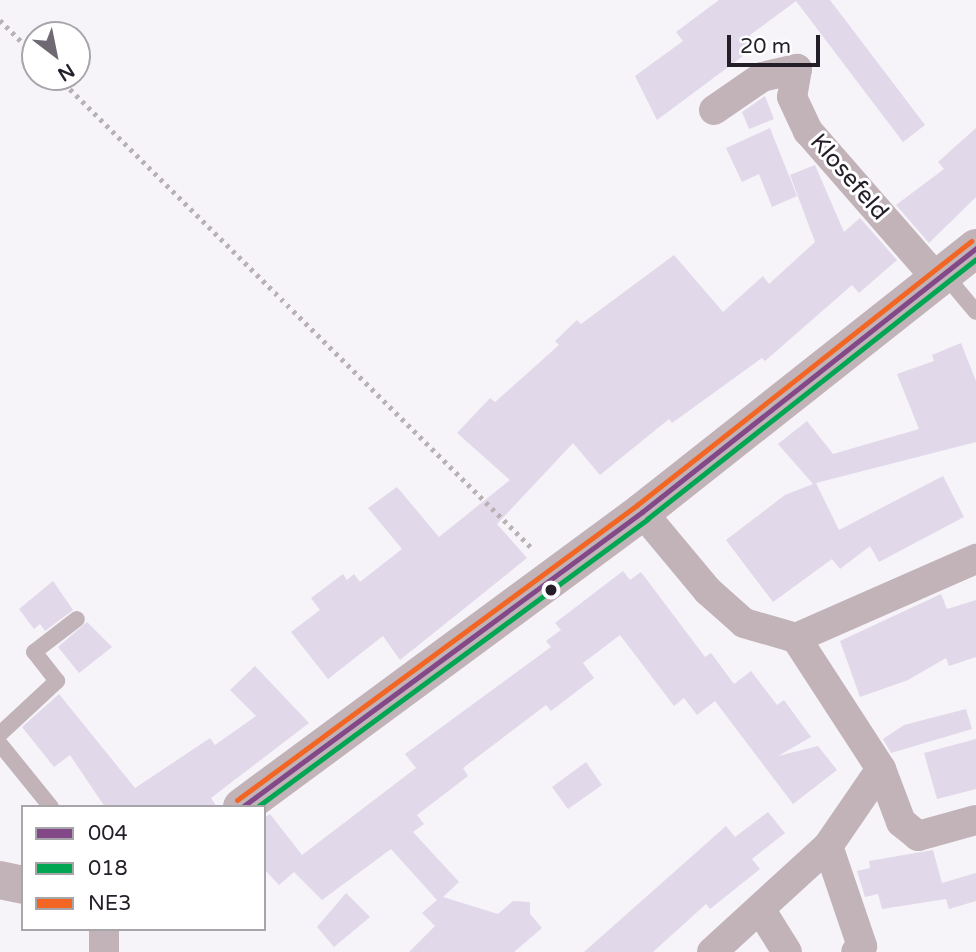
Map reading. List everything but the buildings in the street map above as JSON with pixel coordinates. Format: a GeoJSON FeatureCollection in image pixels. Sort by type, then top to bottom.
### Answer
{"type":"FeatureCollection","features":[{"type":"Feature","properties":{"kind":"street","name":"Klosefeld"},"geometry":{"type":"LineString","coordinates":[[714,110],[762,78],[797,69],[792,97],[808,131],[942,278]]}},
{"type":"Feature","properties":{"kind":"street"},"geometry":{"type":"LineString","coordinates":[[245,805],[642,512],[942,278],[976,248]]}},
{"type":"Feature","properties":{"kind":"street"},"geometry":{"type":"LineString","coordinates":[[642,512],[708,591],[744,623],[796,638],[976,559]]}},
{"type":"Feature","properties":{"kind":"street"},"geometry":{"type":"LineString","coordinates":[[796,638],[881,769],[901,822],[918,836],[976,820]]}},
{"type":"Feature","properties":{"kind":"street"},"geometry":{"type":"LineString","coordinates":[[712,952],[762,912],[828,846],[881,769]]}},
{"type":"Feature","properties":{"kind":"street"},"geometry":{"type":"LineString","coordinates":[[828,846],[862,946],[856,952]]}},
{"type":"Feature","properties":{"kind":"street"},"geometry":{"type":"LineString","coordinates":[[0,880],[21,885]]}},
{"type":"Feature","properties":{"kind":"street"},"geometry":{"type":"LineString","coordinates":[[762,912],[786,952]]}},
{"type":"Feature","properties":{"kind":"street"},"geometry":{"type":"LineString","coordinates":[[104,931],[104,952]]}},
{"type":"Feature","properties":{"kind":"lane"},"geometry":{"type":"LineString","coordinates":[[942,278],[976,312]]}},
{"type":"Feature","properties":{"kind":"lane"},"geometry":{"type":"LineString","coordinates":[[0,734],[57,681],[34,652],[77,619]]}},
{"type":"Feature","properties":{"kind":"lane"},"geometry":{"type":"LineString","coordinates":[[0,744],[49,805]]}},
{"type":"Feature","properties":{"kind":"path"},"geometry":{"type":"LineString","coordinates":[[0,20],[21,41]]}},
{"type":"Feature","properties":{"kind":"path"},"geometry":{"type":"LineString","coordinates":[[72,91],[558,574]]}},
{"type":"Feature","properties":{"kind":"transit line","name":"NE3"},"geometry":{"type":"LineString","coordinates":[[237,800],[637,505],[971,241]]}},
{"type":"Feature","properties":{"kind":"transit line","name":"004"},"geometry":{"type":"LineString","coordinates":[[245,805],[642,512],[976,248]]}},
{"type":"Feature","properties":{"kind":"transit line","name":"018"},"geometry":{"type":"LineString","coordinates":[[260,805],[647,519],[976,259]]}}]}
